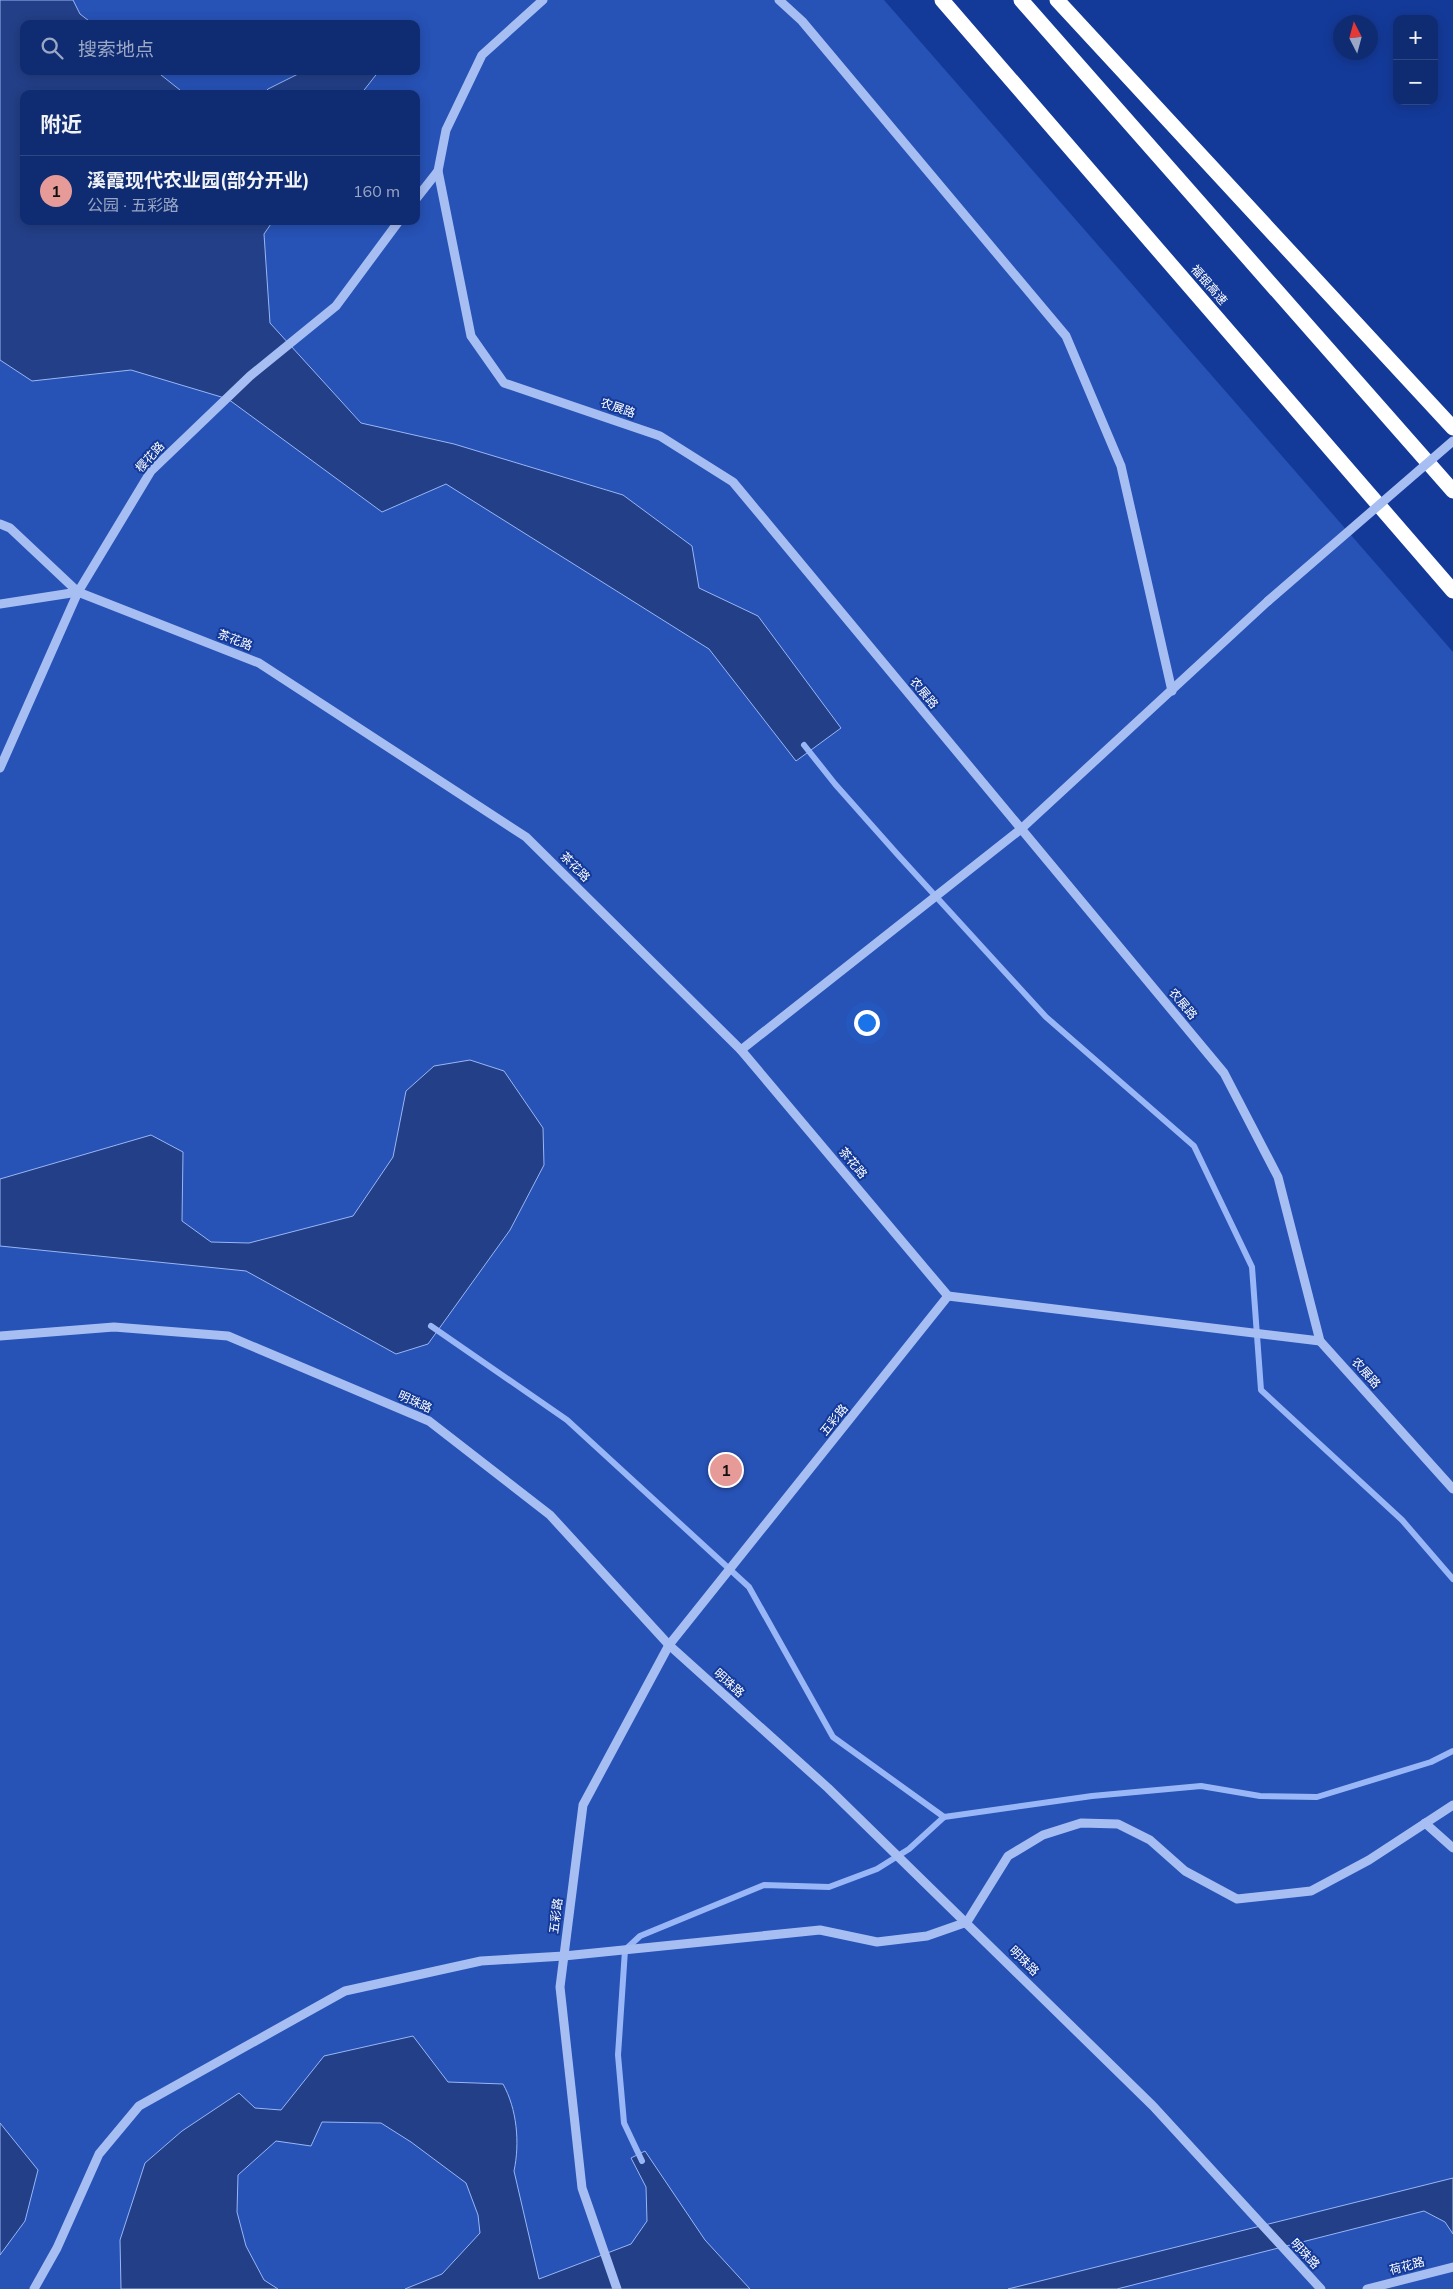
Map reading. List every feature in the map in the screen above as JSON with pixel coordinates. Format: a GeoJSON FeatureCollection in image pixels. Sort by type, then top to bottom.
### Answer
{"type":"FeatureCollection","features":[{"type":"Feature","properties":{"kind":"highway","name":"福银高速"},"geometry":{"type":"LineString","coordinates":[[942,0],[1453,590]]}},
{"type":"Feature","properties":{"kind":"highway"},"geometry":{"type":"LineString","coordinates":[[1021,0],[1453,491]]}},
{"type":"Feature","properties":{"kind":"highway"},"geometry":{"type":"LineString","coordinates":[[1057,0],[1453,428]]}},
{"type":"Feature","properties":{"kind":"highway"},"geometry":{"type":"LineString","coordinates":[[1413,544],[1453,598]]}},
{"type":"Feature","properties":{"kind":"street","name":"农展路"},"geometry":{"type":"LineString","coordinates":[[543,0],[482,55],[446,130],[438,171],[471,336],[504,383],[660,436],[733,482],[1224,1073],[1278,1177],[1320,1341],[1453,1488]]}},
{"type":"Feature","properties":{"kind":"street"},"geometry":{"type":"LineString","coordinates":[[779,0],[802,21],[1066,336],[1121,466],[1172,691]]}},
{"type":"Feature","properties":{"kind":"street"},"geometry":{"type":"LineString","coordinates":[[420,194],[438,171]]}},
{"type":"Feature","properties":{"kind":"street","name":"樱花路"},"geometry":{"type":"LineString","coordinates":[[0,768],[78,592],[151,471],[250,376],[336,306],[396,225]]}},
{"type":"Feature","properties":{"kind":"street"},"geometry":{"type":"LineString","coordinates":[[741,1050],[1021,829],[1268,601],[1453,442]]}},
{"type":"Feature","properties":{"kind":"street"},"geometry":{"type":"LineString","coordinates":[[0,524],[10,528],[78,592]]}},
{"type":"Feature","properties":{"kind":"street"},"geometry":{"type":"LineString","coordinates":[[0,604],[78,592]]}},
{"type":"Feature","properties":{"kind":"street","name":"茶花路"},"geometry":{"type":"LineString","coordinates":[[78,592],[259,663],[526,837],[741,1050],[948,1296]]}},
{"type":"Feature","properties":{"kind":"street"},"geometry":{"type":"LineString","coordinates":[[948,1296],[1320,1341]]}},
{"type":"Feature","properties":{"kind":"street","name":"五彩路"},"geometry":{"type":"LineString","coordinates":[[617,2289],[582,2188],[560,1987],[583,1805],[669,1645],[948,1296]]}},
{"type":"Feature","properties":{"kind":"street","name":"明珠路"},"geometry":{"type":"LineString","coordinates":[[0,1336],[114,1327],[228,1336],[429,1421],[550,1515],[669,1645],[828,1788],[1153,2106],[1321,2289]]}},
{"type":"Feature","properties":{"kind":"street"},"geometry":{"type":"LineString","coordinates":[[34,2289],[57,2248],[99,2154],[139,2106],[345,1992],[481,1961],[608,1952],[820,1930],[877,1942],[927,1936],[966,1922],[1008,1856],[1043,1835],[1081,1824],[1118,1824],[1150,1840],[1185,1871],[1237,1899],[1311,1891],[1369,1860],[1453,1805]]}},
{"type":"Feature","properties":{"kind":"street"},"geometry":{"type":"LineString","coordinates":[[1425,1823],[1453,1848]]}},
{"type":"Feature","properties":{"kind":"street","name":"荷花路"},"geometry":{"type":"LineString","coordinates":[[1367,2289],[1453,2267]]}},
{"type":"Feature","properties":{"kind":"shaded area"},"geometry":{"type":"Polygon","coordinates":[[[0,0],[884,0],[1453,652],[1453,2289],[0,2289],[0,0]]]}},
{"type":"Feature","properties":{"kind":"shaded area"},"geometry":{"type":"Polygon","coordinates":[[[0,0],[73,0],[80,14],[88,20],[20,20],[20,75],[161,75],[180,90],[20,90],[20,225],[270,225],[264,234],[270,323],[361,423],[454,444],[623,495],[692,546],[699,588],[758,616],[841,728],[796,761],[709,649],[446,484],[382,512],[228,399],[131,370],[32,381],[0,360],[0,0]]]}},
{"type":"Feature","properties":{"kind":"shaded area"},"geometry":{"type":"Polygon","coordinates":[[[296,75],[376,75],[364,90],[268,89],[296,75]]]}},
{"type":"Feature","properties":{"kind":"shaded area"},"geometry":{"type":"Polygon","coordinates":[[[470,1060],[504,1071],[543,1128],[544,1165],[510,1230],[428,1344],[396,1354],[246,1271],[0,1246],[0,1179],[151,1135],[183,1152],[182,1221],[211,1242],[249,1243],[353,1216],[393,1157],[406,1091],[434,1066],[470,1060]]]}},
{"type":"Feature","properties":{"kind":"shaded area"},"geometry":{"type":"Polygon","coordinates":[[[413,2036],[448,2082],[503,2084],[514,2115],[517,2149],[514,2171],[539,2279],[631,2244],[647,2221],[646,2187],[631,2158],[645,2151],[705,2240],[750,2289],[405,2289],[442,2274],[480,2233],[478,2215],[466,2183],[411,2142],[381,2123],[322,2122],[311,2146],[276,2141],[238,2175],[237,2212],[246,2246],[264,2280],[278,2289],[121,2289],[120,2240],[145,2163],[182,2131],[239,2093],[255,2108],[281,2110],[324,2056],[413,2036]]]}},
{"type":"Feature","properties":{"kind":"shaded area"},"geometry":{"type":"Polygon","coordinates":[[[0,2123],[38,2170],[25,2221],[0,2255],[0,2123]]]}},
{"type":"Feature","properties":{"kind":"shaded area"},"geometry":{"type":"Polygon","coordinates":[[[1453,2178],[1453,2234],[1445,2222],[1424,2211],[1117,2289],[1008,2289],[1453,2178]]]}},
{"type":"Feature","properties":{"kind":"waterway"},"geometry":{"type":"LineString","coordinates":[[804,745],[835,784],[898,855],[1046,1017],[1194,1146],[1252,1267],[1261,1390],[1402,1520],[1453,1579]]}},
{"type":"Feature","properties":{"kind":"waterway"},"geometry":{"type":"LineString","coordinates":[[431,1326],[567,1420],[749,1587],[833,1737],[944,1817]]}},
{"type":"Feature","properties":{"kind":"waterway"},"geometry":{"type":"LineString","coordinates":[[642,2161],[624,2123],[618,2055],[625,1950],[640,1936],[764,1885],[829,1887],[877,1869],[909,1849],[944,1817],[1092,1796],[1201,1786],[1260,1796],[1317,1797],[1431,1762],[1453,1751]]}},
{"type":"Feature","properties":{"kind":"place","name":"溪霞现代农业园(部分开业)"},"geometry":{"type":"Point","coordinates":[726,1470]}}]}
